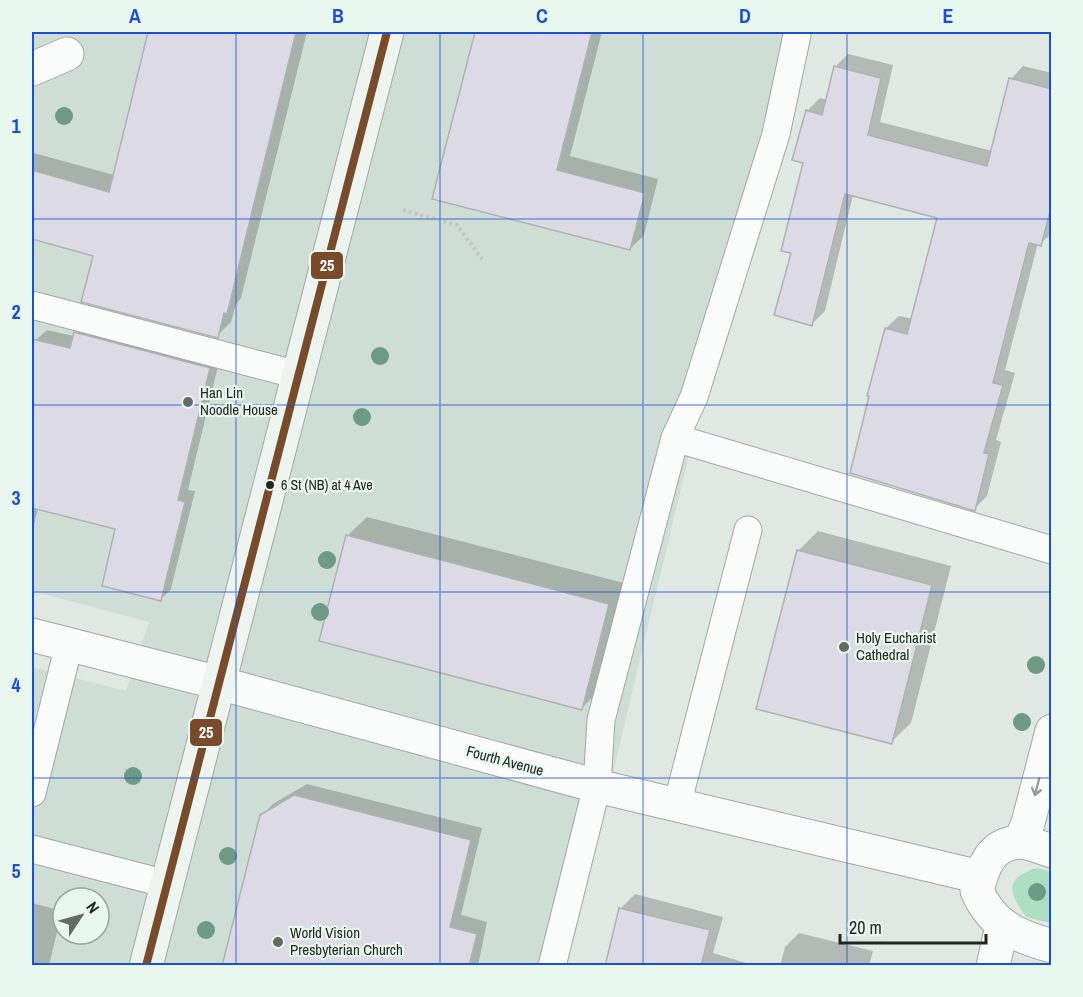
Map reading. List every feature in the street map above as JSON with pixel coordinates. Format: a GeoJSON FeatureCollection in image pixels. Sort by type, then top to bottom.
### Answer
{"type":"FeatureCollection","features":[{"type":"Feature","properties":{"kind":"street"},"geometry":{"type":"LineString","coordinates":[[146,966],[387,32]]}},
{"type":"Feature","properties":{"kind":"street"},"geometry":{"type":"LineString","coordinates":[[32,69],[68,54]]}},
{"type":"Feature","properties":{"kind":"street","name":"Fourth Avenue"},"geometry":{"type":"LineString","coordinates":[[32,635],[219,683],[597,786],[980,877]]}},
{"type":"Feature","properties":{"kind":"street"},"geometry":{"type":"LineString","coordinates":[[1020,842],[1028,823],[1052,730]]}},
{"type":"Feature","properties":{"kind":"street"},"geometry":{"type":"LineString","coordinates":[[1052,850],[1020,842],[997,849],[985,862],[977,891],[984,906],[1002,926],[1026,939],[1052,946]]}},
{"type":"Feature","properties":{"kind":"street"},"geometry":{"type":"LineString","coordinates":[[993,966],[1002,926]]}},
{"type":"Feature","properties":{"kind":"lane"},"geometry":{"type":"LineString","coordinates":[[552,966],[597,786],[601,720],[675,438],[694,397],[776,134],[797,36]]}},
{"type":"Feature","properties":{"kind":"lane"},"geometry":{"type":"LineString","coordinates":[[32,305],[298,375]]}},
{"type":"Feature","properties":{"kind":"lane"},"geometry":{"type":"LineString","coordinates":[[675,438],[1052,550]]}},
{"type":"Feature","properties":{"kind":"lane"},"geometry":{"type":"LineString","coordinates":[[677,805],[748,530]]}},
{"type":"Feature","properties":{"kind":"lane"},"geometry":{"type":"LineString","coordinates":[[32,792],[69,645]]}},
{"type":"Feature","properties":{"kind":"lane"},"geometry":{"type":"LineString","coordinates":[[32,849],[167,884]]}},
{"type":"Feature","properties":{"kind":"path"},"geometry":{"type":"LineString","coordinates":[[403,210],[457,225],[482,259]]}},
{"type":"Feature","properties":{"kind":"shaded area"},"geometry":{"type":"Polygon","coordinates":[[[32,32],[790,32],[567,965],[32,965],[32,667],[126,691],[149,622],[32,591],[32,32]]]}},
{"type":"Feature","properties":{"kind":"green space"},"geometry":{"type":"Polygon","coordinates":[[[1037,868],[1051,872],[1051,923],[1026,917],[1013,894],[1012,887],[1019,876],[1037,868]]]}},
{"type":"Feature","properties":{"kind":"building"},"geometry":{"type":"Polygon","coordinates":[[[148,32],[296,32],[227,314],[224,313],[218,338],[81,302],[93,256],[32,239],[32,170],[109,192],[148,32]]]}},
{"type":"Feature","properties":{"kind":"building"},"geometry":{"type":"Polygon","coordinates":[[[475,32],[592,32],[557,170],[645,193],[630,250],[432,199],[475,32]]]}},
{"type":"Feature","properties":{"kind":"building"},"geometry":{"type":"Polygon","coordinates":[[[834,66],[881,78],[868,135],[987,166],[1009,78],[1052,89],[1052,204],[1041,246],[1029,243],[993,383],[1003,385],[984,453],[989,454],[975,511],[850,473],[885,328],[907,334],[937,218],[845,194],[812,326],[774,315],[791,253],[781,251],[803,163],[792,160],[806,110],[822,115],[834,66]]]}},
{"type":"Feature","properties":{"kind":"building"},"geometry":{"type":"Polygon","coordinates":[[[74,332],[210,368],[178,500],[185,502],[161,601],[102,586],[115,529],[32,508],[32,339],[70,348],[74,332]]]}},
{"type":"Feature","properties":{"kind":"building"},"geometry":{"type":"Polygon","coordinates":[[[346,535],[609,604],[582,710],[319,641],[346,535]]]}},
{"type":"Feature","properties":{"kind":"building","name":"Holy Eucharist Cathedral"},"geometry":{"type":"Polygon","coordinates":[[[797,550],[932,585],[892,744],[756,709],[797,550]]]}},
{"type":"Feature","properties":{"kind":"building"},"geometry":{"type":"Polygon","coordinates":[[[294,795],[471,840],[450,927],[477,934],[469,966],[222,966],[260,815],[294,795]]]}},
{"type":"Feature","properties":{"kind":"building"},"geometry":{"type":"Polygon","coordinates":[[[619,908],[710,930],[701,966],[605,966],[619,908]]]}},
{"type":"Feature","properties":{"kind":"transit line","name":"25"},"geometry":{"type":"LineString","coordinates":[[146,966],[387,32]]}},
{"type":"Feature","properties":{"kind":"place","name":"Han Lin Noodle House"},"geometry":{"type":"Point","coordinates":[188,402]}},
{"type":"Feature","properties":{"kind":"place","name":"6 St (NB) at 4 Ave"},"geometry":{"type":"Point","coordinates":[270,485]}},
{"type":"Feature","properties":{"kind":"place","name":"Holy Eucharist Cathedral"},"geometry":{"type":"Point","coordinates":[844,647]}},
{"type":"Feature","properties":{"kind":"place","name":"World Vision Presbyterian Church"},"geometry":{"type":"Point","coordinates":[278,942]}}]}
